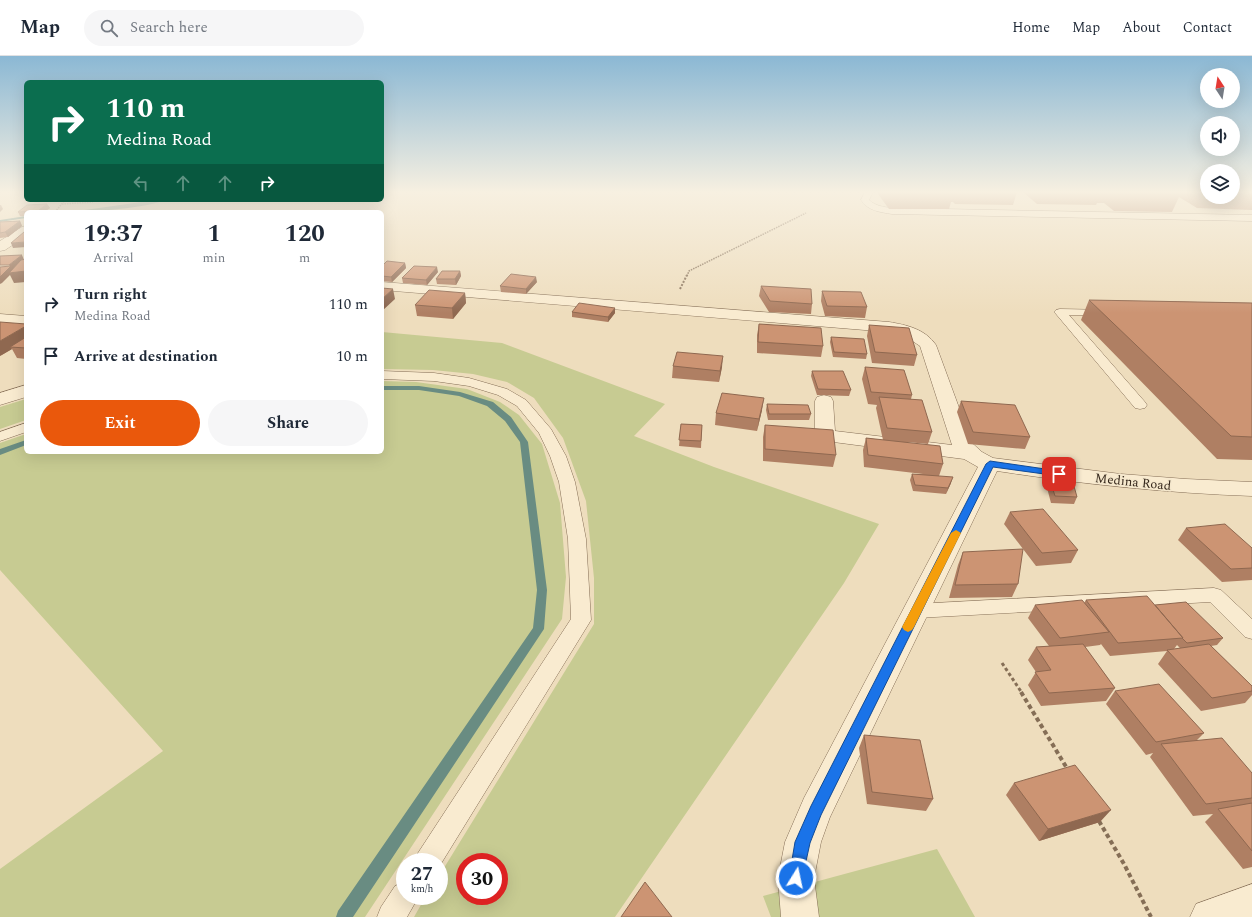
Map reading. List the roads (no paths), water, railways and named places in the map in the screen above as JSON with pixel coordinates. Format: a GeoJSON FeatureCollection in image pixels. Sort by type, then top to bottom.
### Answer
{"type":"FeatureCollection","features":[{"type":"Feature","properties":{"kind":"street"},"geometry":{"type":"LineString","coordinates":[[0,247],[23,232]]}},
{"type":"Feature","properties":{"kind":"street"},"geometry":{"type":"LineString","coordinates":[[384,286],[889,327],[907,330],[917,334],[928,345],[962,445],[979,458],[916,611],[816,810],[802,842],[796,878],[800,917]]}},
{"type":"Feature","properties":{"kind":"street"},"geometry":{"type":"LineString","coordinates":[[0,318],[24,321]]}},
{"type":"Feature","properties":{"kind":"street"},"geometry":{"type":"LineString","coordinates":[[0,399],[24,392]]}},
{"type":"Feature","properties":{"kind":"street","name":"Medina Road"},"geometry":{"type":"LineString","coordinates":[[824,401],[825,436],[979,458],[1133,483],[1252,489]]}},
{"type":"Feature","properties":{"kind":"street"},"geometry":{"type":"LineString","coordinates":[[1209,917],[1252,903]]}},
{"type":"Feature","properties":{"kind":"lane"},"geometry":{"type":"LineString","coordinates":[[1121,312],[1060,312],[1140,405]]}},
{"type":"Feature","properties":{"kind":"lane"},"geometry":{"type":"LineString","coordinates":[[384,375],[425,376],[465,381],[495,388],[519,401],[525,406],[540,422],[552,441],[562,469],[572,504],[580,575],[581,620],[433,853]]}},
{"type":"Feature","properties":{"kind":"lane"},"geometry":{"type":"LineString","coordinates":[[0,437],[24,428]]}},
{"type":"Feature","properties":{"kind":"lane"},"geometry":{"type":"LineString","coordinates":[[916,611],[1214,595],[1252,632]]}},
{"type":"Feature","properties":{"kind":"lane"},"geometry":{"type":"LineString","coordinates":[[391,917],[399,905]]}},
{"type":"Feature","properties":{"kind":"waterway"},"geometry":{"type":"LineString","coordinates":[[344,917],[538,629],[542,590],[524,442],[508,419],[490,404],[460,394],[419,388],[384,388]]}},
{"type":"Feature","properties":{"kind":"waterway"},"geometry":{"type":"LineString","coordinates":[[0,452],[24,443]]}}]}
